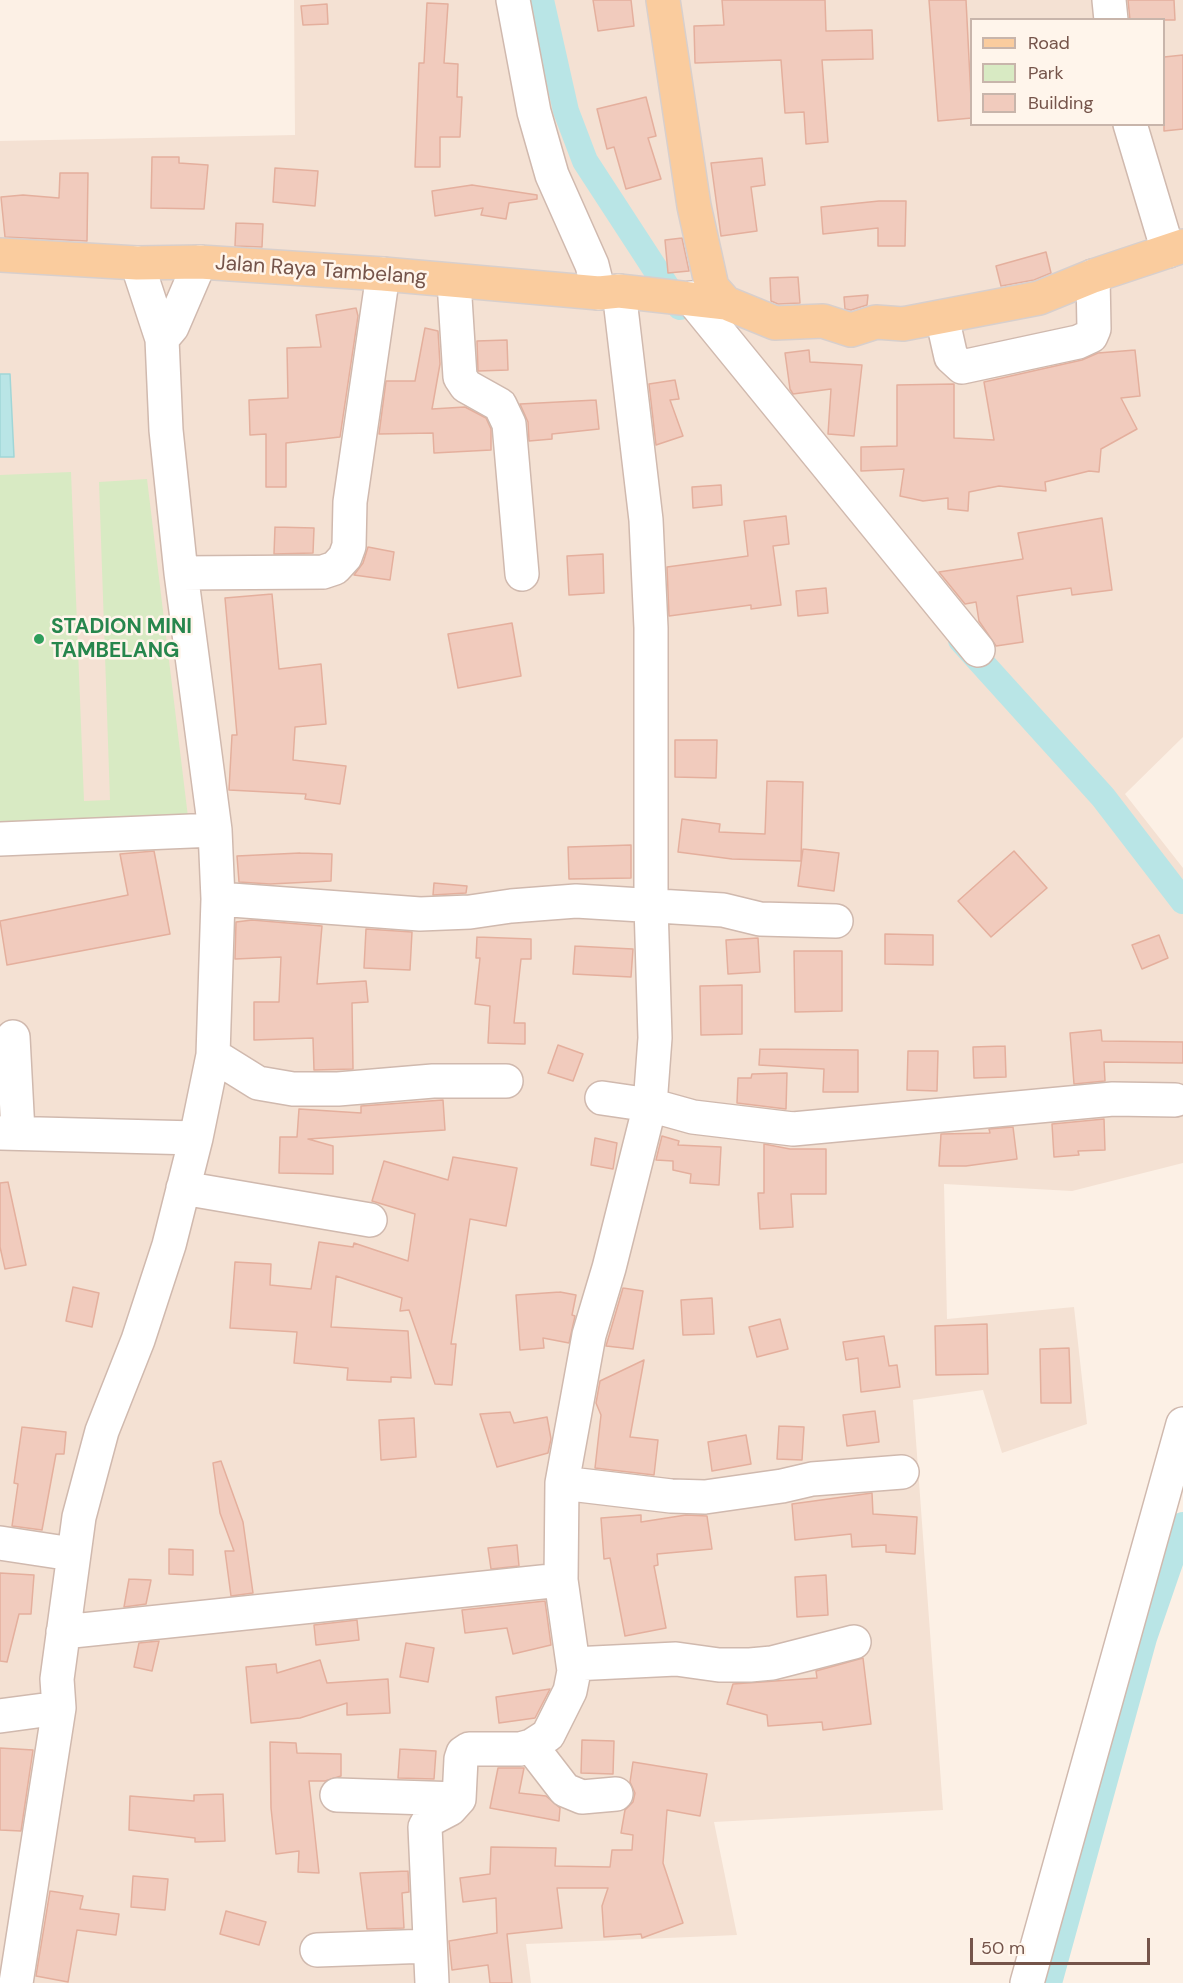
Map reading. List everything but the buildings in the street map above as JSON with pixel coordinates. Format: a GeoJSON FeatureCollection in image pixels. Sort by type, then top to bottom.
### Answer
{"type":"FeatureCollection","features":[{"type":"Feature","properties":{"kind":"main road"},"geometry":{"type":"LineString","coordinates":[[663,0],[697,218],[712,287],[726,303]]}},
{"type":"Feature","properties":{"kind":"main road"},"geometry":{"type":"LineString","coordinates":[[692,298],[726,303],[775,323],[824,321],[851,330],[876,322],[903,324],[1039,298],[1172,245]]}},
{"type":"Feature","properties":{"kind":"main road","name":"Jalan Raya Tambelang"},"geometry":{"type":"LineString","coordinates":[[0,255],[137,263],[200,262],[692,298]]}},
{"type":"Feature","properties":{"kind":"street"},"geometry":{"type":"LineString","coordinates":[[432,1983],[425,1827],[429,1820],[450,1809],[459,1799],[460,1759],[464,1753],[469,1749],[520,1749],[531,1746],[548,1735],[570,1691],[573,1664],[561,1580],[562,1483],[589,1335],[609,1268],[650,1105],[655,1038],[651,905],[651,628],[646,520],[619,293],[592,265],[549,165],[534,112],[513,0]]}},
{"type":"Feature","properties":{"kind":"street"},"geometry":{"type":"LineString","coordinates":[[1109,0],[1112,18]]}},
{"type":"Feature","properties":{"kind":"street"},"geometry":{"type":"LineString","coordinates":[[1132,126],[1149,188],[1172,245]]}},
{"type":"Feature","properties":{"kind":"street"},"geometry":{"type":"LineString","coordinates":[[162,339],[172,327],[200,262]]}},
{"type":"Feature","properties":{"kind":"street"},"geometry":{"type":"LineString","coordinates":[[16,1983],[59,1708],[57,1679],[72,1554],[102,1431],[138,1340],[169,1245],[196,1138],[213,1055],[218,899],[215,830],[181,573],[166,430],[162,339],[137,263]]}},
{"type":"Feature","properties":{"kind":"street"},"geometry":{"type":"LineString","coordinates":[[181,573],[323,572],[335,568],[345,557],[349,546],[351,502],[383,274]]}},
{"type":"Feature","properties":{"kind":"street"},"geometry":{"type":"LineString","coordinates":[[942,317],[951,357],[962,367],[1078,342],[1091,336],[1094,329],[1094,276]]}},
{"type":"Feature","properties":{"kind":"street"},"geometry":{"type":"LineString","coordinates":[[454,282],[460,377],[466,386],[500,405],[509,424],[522,574]]}},
{"type":"Feature","properties":{"kind":"street"},"geometry":{"type":"LineString","coordinates":[[692,298],[978,650]]}},
{"type":"Feature","properties":{"kind":"street"},"geometry":{"type":"LineString","coordinates":[[0,838],[215,830]]}},
{"type":"Feature","properties":{"kind":"street"},"geometry":{"type":"LineString","coordinates":[[218,899],[420,914],[470,912],[576,901],[723,910],[760,919],[836,921]]}},
{"type":"Feature","properties":{"kind":"street"},"geometry":{"type":"LineString","coordinates":[[13,1037],[9,1132],[196,1138]]}},
{"type":"Feature","properties":{"kind":"street"},"geometry":{"type":"LineString","coordinates":[[213,1055],[258,1083],[293,1089],[338,1089],[433,1081],[506,1081]]}},
{"type":"Feature","properties":{"kind":"street"},"geometry":{"type":"LineString","coordinates":[[602,1098],[650,1105],[693,1117],[793,1129],[1113,1099],[1175,1100]]}},
{"type":"Feature","properties":{"kind":"street"},"geometry":{"type":"LineString","coordinates":[[183,1188],[370,1220]]}},
{"type":"Feature","properties":{"kind":"street"},"geometry":{"type":"LineString","coordinates":[[1027,1983],[1183,1424]]}},
{"type":"Feature","properties":{"kind":"street"},"geometry":{"type":"LineString","coordinates":[[562,1483],[671,1496],[705,1497],[761,1490],[812,1479],[903,1472]]}},
{"type":"Feature","properties":{"kind":"street"},"geometry":{"type":"LineString","coordinates":[[0,1543],[72,1554]]}},
{"type":"Feature","properties":{"kind":"street"},"geometry":{"type":"LineString","coordinates":[[63,1632],[561,1580]]}},
{"type":"Feature","properties":{"kind":"street"},"geometry":{"type":"LineString","coordinates":[[573,1664],[676,1659],[719,1665],[750,1665],[772,1663],[854,1642]]}},
{"type":"Feature","properties":{"kind":"street"},"geometry":{"type":"LineString","coordinates":[[0,1716],[59,1708]]}},
{"type":"Feature","properties":{"kind":"street"},"geometry":{"type":"LineString","coordinates":[[531,1746],[565,1790],[582,1797],[616,1794]]}},
{"type":"Feature","properties":{"kind":"street"},"geometry":{"type":"LineString","coordinates":[[337,1795],[459,1799]]}},
{"type":"Feature","properties":{"kind":"street"},"geometry":{"type":"LineString","coordinates":[[317,1950],[430,1946]]}},
{"type":"Feature","properties":{"kind":"shaded area"},"geometry":{"type":"Polygon","coordinates":[[[294,0],[1183,0],[1183,737],[1125,794],[1183,868],[1183,1163],[1072,1191],[944,1184],[947,1319],[1074,1307],[1087,1424],[1002,1453],[983,1390],[913,1400],[943,1810],[714,1822],[737,1935],[526,1944],[531,1983],[0,1983],[0,141],[295,135],[294,0]]]}},
{"type":"Feature","properties":{"kind":"green space"},"geometry":{"type":"Polygon","coordinates":[[[71,472],[84,801],[110,800],[99,482],[147,479],[188,817],[0,828],[0,475],[71,472]]]}},
{"type":"Feature","properties":{"kind":"water"},"geometry":{"type":"Polygon","coordinates":[[[0,374],[10,374],[14,457],[0,457],[0,374]]]}},
{"type":"Feature","properties":{"kind":"waterway"},"geometry":{"type":"LineString","coordinates":[[541,0],[566,111],[585,161],[680,307]]}},
{"type":"Feature","properties":{"kind":"waterway"},"geometry":{"type":"LineString","coordinates":[[961,640],[1103,797],[1183,901]]}},
{"type":"Feature","properties":{"kind":"waterway"},"geometry":{"type":"LineString","coordinates":[[1049,1983],[1144,1638],[1183,1525]]}},
{"type":"Feature","properties":{"kind":"place","name":"STADION MINI TAMBELANG"},"geometry":{"type":"Point","coordinates":[39,639]}}]}
